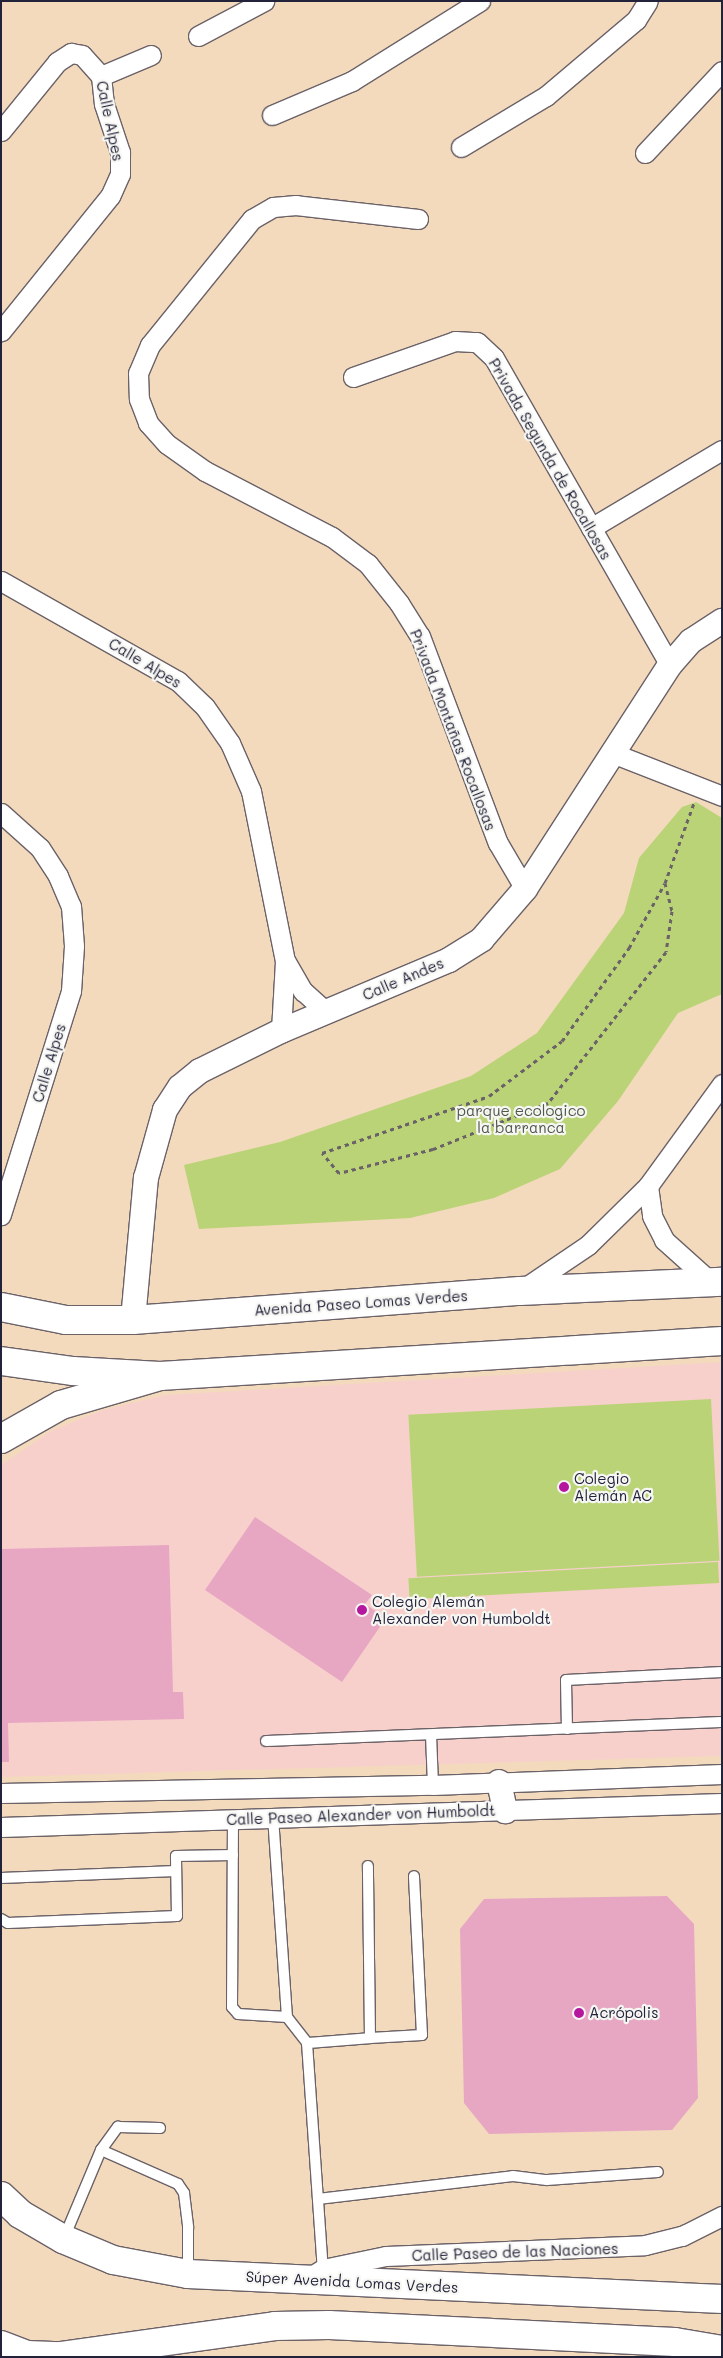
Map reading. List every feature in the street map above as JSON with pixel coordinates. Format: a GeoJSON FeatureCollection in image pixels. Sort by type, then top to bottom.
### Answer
{"type":"FeatureCollection","features":[{"type":"Feature","properties":{"kind":"main road","name":"Avenida Paseo Lomas Verdes"},"geometry":{"type":"LineString","coordinates":[[1,1307],[66,1320],[133,1320],[520,1291],[717,1282]]}},
{"type":"Feature","properties":{"kind":"main road"},"geometry":{"type":"LineString","coordinates":[[1,1361],[73,1371],[160,1376],[722,1341]]}},
{"type":"Feature","properties":{"kind":"main road"},"geometry":{"type":"LineString","coordinates":[[1,1439],[62,1405],[160,1376]]}},
{"type":"Feature","properties":{"kind":"main road","name":"Súper Avenida Lomas Verdes"},"geometry":{"type":"LineString","coordinates":[[1,2196],[20,2214],[63,2239],[113,2260],[188,2274],[315,2274],[722,2299]]}},
{"type":"Feature","properties":{"kind":"main road"},"geometry":{"type":"LineString","coordinates":[[1,2345],[19,2356],[60,2356],[275,2326],[329,2325],[675,2342],[722,2350]]}},
{"type":"Feature","properties":{"kind":"street"},"geometry":{"type":"LineString","coordinates":[[198,36],[264,1]]}},
{"type":"Feature","properties":{"kind":"street"},"geometry":{"type":"LineString","coordinates":[[272,115],[352,81],[480,1]]}},
{"type":"Feature","properties":{"kind":"street"},"geometry":{"type":"LineString","coordinates":[[461,147],[546,96],[636,20],[648,1]]}},
{"type":"Feature","properties":{"kind":"street","name":"Calle Alpes"},"geometry":{"type":"LineString","coordinates":[[1,131],[63,57],[82,55],[101,76],[104,104],[120,152],[120,174],[110,196],[1,331]]}},
{"type":"Feature","properties":{"kind":"street"},"geometry":{"type":"LineString","coordinates":[[101,76],[152,55]]}},
{"type":"Feature","properties":{"kind":"street"},"geometry":{"type":"LineString","coordinates":[[645,153],[722,71]]}},
{"type":"Feature","properties":{"kind":"street","name":"Privada Montañas Rocallosas"},"geometry":{"type":"LineString","coordinates":[[418,219],[296,205],[273,207],[252,219],[150,345],[138,373],[140,398],[148,423],[167,444],[205,471],[332,537],[368,564],[399,603],[420,636],[498,843],[525,889]]}},
{"type":"Feature","properties":{"kind":"street","name":"Privada Segunda de Rocallosas"},"geometry":{"type":"LineString","coordinates":[[353,377],[455,340],[477,342],[494,358],[670,665]]}},
{"type":"Feature","properties":{"kind":"street"},"geometry":{"type":"LineString","coordinates":[[591,528],[722,450]]}},
{"type":"Feature","properties":{"kind":"street","name":"Calle Alpes"},"geometry":{"type":"LineString","coordinates":[[1,581],[178,680],[205,707],[230,743],[251,791],[286,961],[281,1031]]}},
{"type":"Feature","properties":{"kind":"street","name":"Calle Andes"},"geometry":{"type":"LineString","coordinates":[[133,1320],[146,1178],[165,1110],[180,1087],[200,1071],[281,1031],[449,960],[482,938],[525,889],[616,754],[670,665],[691,641],[722,621]]}},
{"type":"Feature","properties":{"kind":"street"},"geometry":{"type":"LineString","coordinates":[[616,754],[722,796]]}},
{"type":"Feature","properties":{"kind":"street","name":"Calle Alpes"},"geometry":{"type":"LineString","coordinates":[[1,813],[40,848],[58,876],[71,906],[74,946],[71,990],[1,1215]]}},
{"type":"Feature","properties":{"kind":"street","name":"Calle Alpes"},"geometry":{"type":"LineString","coordinates":[[286,961],[303,991],[326,1012]]}},
{"type":"Feature","properties":{"kind":"street"},"geometry":{"type":"LineString","coordinates":[[520,1291],[588,1245],[648,1186],[722,1084]]}},
{"type":"Feature","properties":{"kind":"street"},"geometry":{"type":"LineString","coordinates":[[648,1186],[652,1216],[664,1240],[717,1282]]}},
{"type":"Feature","properties":{"kind":"street","name":"Calle Paseo Alexander von Humboldt"},"geometry":{"type":"LineString","coordinates":[[1,1792],[433,1785],[722,1774]]}},
{"type":"Feature","properties":{"kind":"street"},"geometry":{"type":"LineString","coordinates":[[499,1782],[505,1811]]}},
{"type":"Feature","properties":{"kind":"street","name":"Calle Paseo Alexander von Humboldt"},"geometry":{"type":"LineString","coordinates":[[1,1827],[722,1803]]}},
{"type":"Feature","properties":{"kind":"street","name":"Calle Paseo de las Naciones"},"geometry":{"type":"LineString","coordinates":[[315,2274],[386,2256],[645,2245],[682,2236],[722,2216]]}},
{"type":"Feature","properties":{"kind":"lane"},"geometry":{"type":"LineString","coordinates":[[567,1729],[566,1680],[722,1672]]}},
{"type":"Feature","properties":{"kind":"lane"},"geometry":{"type":"LineString","coordinates":[[266,1741],[431,1736],[722,1722]]}},
{"type":"Feature","properties":{"kind":"lane"},"geometry":{"type":"LineString","coordinates":[[431,1736],[433,1785]]}},
{"type":"Feature","properties":{"kind":"lane"},"geometry":{"type":"LineString","coordinates":[[273,1817],[287,2017],[307,2043],[318,2199],[315,2274]]}},
{"type":"Feature","properties":{"kind":"lane"},"geometry":{"type":"LineString","coordinates":[[233,1818],[232,2007],[238,2014],[287,2017]]}},
{"type":"Feature","properties":{"kind":"lane"},"geometry":{"type":"LineString","coordinates":[[1,1919],[8,1923],[177,1916],[176,1856],[234,1855]]}},
{"type":"Feature","properties":{"kind":"lane"},"geometry":{"type":"LineString","coordinates":[[368,1866],[370,2038]]}},
{"type":"Feature","properties":{"kind":"lane"},"geometry":{"type":"LineString","coordinates":[[1,1878],[176,1871]]}},
{"type":"Feature","properties":{"kind":"lane"},"geometry":{"type":"LineString","coordinates":[[307,2043],[422,2035],[414,1876]]}},
{"type":"Feature","properties":{"kind":"lane"},"geometry":{"type":"LineString","coordinates":[[63,2239],[102,2150],[118,2127],[160,2128]]}},
{"type":"Feature","properties":{"kind":"lane"},"geometry":{"type":"LineString","coordinates":[[102,2150],[178,2184],[184,2193],[188,2228],[188,2274]]}},
{"type":"Feature","properties":{"kind":"lane"},"geometry":{"type":"LineString","coordinates":[[318,2199],[513,2176],[547,2180],[658,2172]]}},
{"type":"Feature","properties":{"kind":"path"},"geometry":{"type":"LineString","coordinates":[[665,883],[672,911],[666,952],[548,1103],[433,1149],[339,1173],[322,1153],[489,1096],[562,1041],[629,948],[665,883],[700,788]]}},
{"type":"Feature","properties":{"kind":"shaded area","name":"Colegio Alemán Alexander von Humboldt"},"geometry":{"type":"Polygon","coordinates":[[[722,1362],[722,1756],[1,1777],[1,1465],[53,1430],[103,1410],[166,1395],[722,1362]]]}},
{"type":"Feature","properties":{"kind":"green space","name":"parque ecologico la barranca"},"geometry":{"type":"Polygon","coordinates":[[[696,802],[722,818],[722,994],[678,1013],[618,1101],[560,1169],[494,1198],[410,1218],[199,1229],[184,1165],[280,1142],[471,1076],[537,1033],[624,913],[639,858],[682,807],[696,802]]]}},
{"type":"Feature","properties":{"kind":"green space","name":"Colegio Alemán AC"},"geometry":{"type":"Polygon","coordinates":[[[711,1399],[719,1561],[417,1577],[408,1415],[711,1399]]]}},
{"type":"Feature","properties":{"kind":"green space"},"geometry":{"type":"Polygon","coordinates":[[[718,1562],[719,1583],[410,1599],[408,1578],[718,1562]]]}},
{"type":"Feature","properties":{"kind":"building"},"geometry":{"type":"Polygon","coordinates":[[[255,1517],[372,1595],[365,1604],[386,1618],[342,1682],[205,1590],[255,1517]]]}},
{"type":"Feature","properties":{"kind":"building"},"geometry":{"type":"Polygon","coordinates":[[[169,1545],[173,1692],[183,1692],[184,1719],[8,1723],[9,1762],[1,1762],[1,1549],[169,1545]]]}},
{"type":"Feature","properties":{"kind":"building","name":"Acrópolis"},"geometry":{"type":"Polygon","coordinates":[[[667,1896],[694,1924],[698,2098],[672,2130],[489,2134],[464,2103],[460,1929],[484,1899],[667,1896]]]}},
{"type":"Feature","properties":{"kind":"place","name":"Colegio Alemán AC"},"geometry":{"type":"Point","coordinates":[564,1487]}},
{"type":"Feature","properties":{"kind":"place","name":"Colegio Alemán Alexander von Humboldt"},"geometry":{"type":"Point","coordinates":[362,1610]}},
{"type":"Feature","properties":{"kind":"place","name":"Acrópolis"},"geometry":{"type":"Point","coordinates":[579,2013]}}]}
